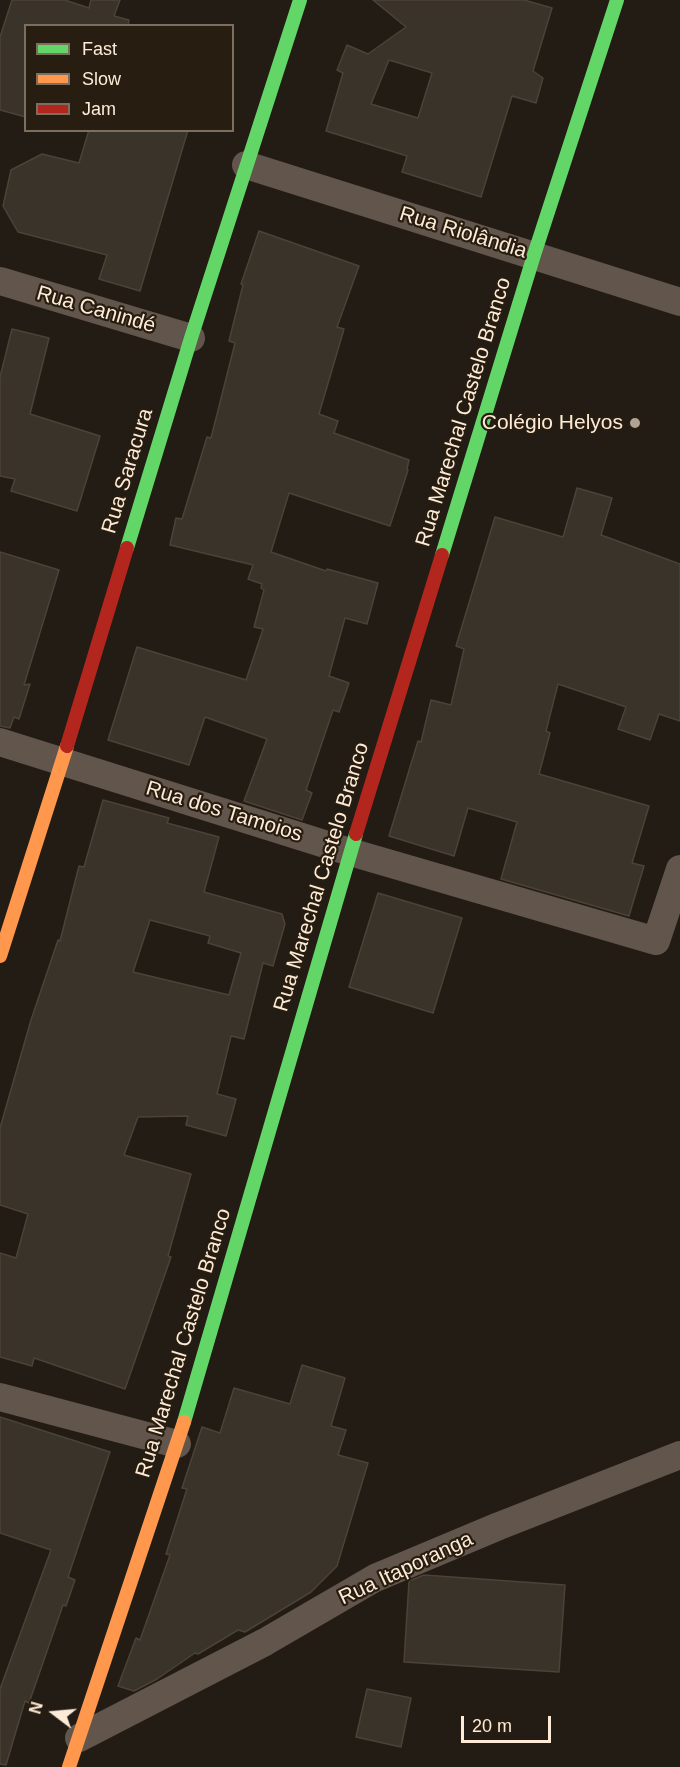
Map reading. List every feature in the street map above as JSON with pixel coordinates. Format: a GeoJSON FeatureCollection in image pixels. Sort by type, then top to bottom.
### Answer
{"type":"FeatureCollection","features":[{"type":"Feature","properties":{"kind":"street","name":"Rua Saracura"},"geometry":{"type":"LineString","coordinates":[[0,956],[191,338],[300,0]]}},
{"type":"Feature","properties":{"kind":"street","name":"Rua Marechal Castelo Branco"},"geometry":{"type":"LineString","coordinates":[[69,1767],[177,1444],[350,852],[534,255],[617,0]]}},
{"type":"Feature","properties":{"kind":"street","name":"Rua Riolândia"},"geometry":{"type":"LineString","coordinates":[[246,165],[680,302]]}},
{"type":"Feature","properties":{"kind":"street","name":"Rua Canindé"},"geometry":{"type":"LineString","coordinates":[[0,281],[191,338]]}},
{"type":"Feature","properties":{"kind":"street","name":"Rua dos Tamoios"},"geometry":{"type":"LineString","coordinates":[[0,742],[350,852],[656,941],[680,869]]}},
{"type":"Feature","properties":{"kind":"street"},"geometry":{"type":"LineString","coordinates":[[0,1397],[177,1444]]}},
{"type":"Feature","properties":{"kind":"street","name":"Rua Itaporanga"},"geometry":{"type":"LineString","coordinates":[[79,1738],[265,1642],[375,1578],[680,1455]]}},
{"type":"Feature","properties":{"kind":"building"},"geometry":{"type":"Polygon","coordinates":[[[12,0],[65,0],[89,8],[91,0],[120,0],[114,16],[129,20],[128,24],[24,24],[24,116],[0,110],[0,37],[12,0]]]}},
{"type":"Feature","properties":{"kind":"building"},"geometry":{"type":"Polygon","coordinates":[[[373,0],[524,0],[552,8],[533,71],[543,78],[536,103],[512,96],[481,197],[402,172],[407,156],[326,131],[343,73],[337,70],[347,45],[368,54],[406,27],[373,0]],[[389,60],[371,104],[418,118],[432,73],[389,60]]]}},
{"type":"Feature","properties":{"kind":"building"},"geometry":{"type":"Polygon","coordinates":[[[88,132],[187,132],[140,291],[99,279],[107,255],[18,232],[3,206],[11,170],[42,154],[79,163],[88,132]]]}},
{"type":"Feature","properties":{"kind":"building"},"geometry":{"type":"Polygon","coordinates":[[[259,231],[359,266],[337,327],[344,329],[319,414],[338,421],[334,433],[409,460],[408,470],[390,526],[289,493],[271,552],[326,571],[327,569],[378,583],[367,624],[345,618],[329,676],[349,683],[339,712],[333,710],[306,790],[312,793],[302,820],[244,801],[267,739],[205,717],[189,765],[108,740],[137,647],[246,680],[263,629],[254,627],[264,590],[261,588],[262,584],[248,579],[253,565],[170,545],[176,518],[182,519],[207,437],[211,438],[235,343],[229,341],[243,285],[241,284],[259,231]]]}},
{"type":"Feature","properties":{"kind":"building"},"geometry":{"type":"Polygon","coordinates":[[[12,329],[49,338],[30,414],[100,436],[77,511],[11,491],[15,479],[0,476],[0,377],[12,329]]]}},
{"type":"Feature","properties":{"kind":"building"},"geometry":{"type":"Polygon","coordinates":[[[577,488],[612,498],[601,535],[680,564],[680,721],[659,714],[650,740],[618,729],[626,707],[558,684],[546,731],[550,733],[539,774],[649,806],[632,863],[644,866],[629,916],[501,879],[517,822],[468,808],[454,856],[389,836],[418,741],[421,742],[431,700],[451,705],[464,649],[456,646],[495,517],[563,537],[577,488]]]}},
{"type":"Feature","properties":{"kind":"building"},"geometry":{"type":"Polygon","coordinates":[[[0,552],[59,570],[24,685],[30,684],[19,719],[14,717],[10,728],[0,726],[0,552]]]}},
{"type":"Feature","properties":{"kind":"building"},"geometry":{"type":"Polygon","coordinates":[[[103,800],[169,818],[167,823],[219,837],[204,892],[282,914],[285,924],[273,966],[263,963],[244,1039],[231,1036],[217,1094],[236,1099],[226,1136],[186,1125],[188,1116],[138,1117],[124,1155],[191,1174],[168,1256],[171,1257],[125,1389],[34,1358],[32,1366],[0,1357],[0,1253],[16,1258],[28,1214],[0,1205],[0,1128],[31,1020],[58,940],[60,941],[79,866],[84,867],[103,800]],[[150,920],[133,972],[229,995],[241,953],[208,943],[210,936],[150,920]]]}},
{"type":"Feature","properties":{"kind":"building"},"geometry":{"type":"Polygon","coordinates":[[[378,893],[462,918],[433,1013],[349,987],[378,893]]]}},
{"type":"Feature","properties":{"kind":"building"},"geometry":{"type":"Polygon","coordinates":[[[302,1365],[345,1378],[331,1426],[346,1430],[338,1455],[368,1463],[337,1566],[311,1592],[245,1632],[238,1630],[198,1654],[195,1653],[157,1679],[134,1691],[118,1686],[136,1638],[140,1640],[170,1555],[166,1554],[187,1489],[182,1488],[202,1427],[220,1433],[234,1388],[290,1404],[302,1365]]]}},
{"type":"Feature","properties":{"kind":"building"},"geometry":{"type":"Polygon","coordinates":[[[0,1417],[110,1452],[68,1577],[75,1580],[66,1606],[63,1605],[29,1703],[25,1701],[6,1765],[0,1764],[0,1689],[51,1550],[0,1533],[0,1417]]]}},
{"type":"Feature","properties":{"kind":"building"},"geometry":{"type":"Polygon","coordinates":[[[424,1575],[565,1585],[559,1672],[404,1662],[409,1581],[424,1575]]]}},
{"type":"Feature","properties":{"kind":"building"},"geometry":{"type":"Polygon","coordinates":[[[367,1689],[411,1698],[401,1747],[356,1737],[367,1689]]]}},
{"type":"Feature","properties":{"kind":"traffic: fast"},"geometry":{"type":"LineString","coordinates":[[127,548],[191,338],[300,0]]}},
{"type":"Feature","properties":{"kind":"traffic: fast"},"geometry":{"type":"LineString","coordinates":[[442,555],[534,255],[617,0]]}},
{"type":"Feature","properties":{"kind":"traffic: fast"},"geometry":{"type":"LineString","coordinates":[[184,1422],[356,834]]}},
{"type":"Feature","properties":{"kind":"traffic: slow"},"geometry":{"type":"LineString","coordinates":[[0,956],[67,746]]}},
{"type":"Feature","properties":{"kind":"traffic: slow"},"geometry":{"type":"LineString","coordinates":[[69,1767],[184,1422]]}},
{"type":"Feature","properties":{"kind":"traffic: jam"},"geometry":{"type":"LineString","coordinates":[[67,746],[127,548]]}},
{"type":"Feature","properties":{"kind":"traffic: jam"},"geometry":{"type":"LineString","coordinates":[[356,834],[442,555]]}},
{"type":"Feature","properties":{"kind":"place","name":"Colégio Helyos"},"geometry":{"type":"Point","coordinates":[635,423]}}]}
